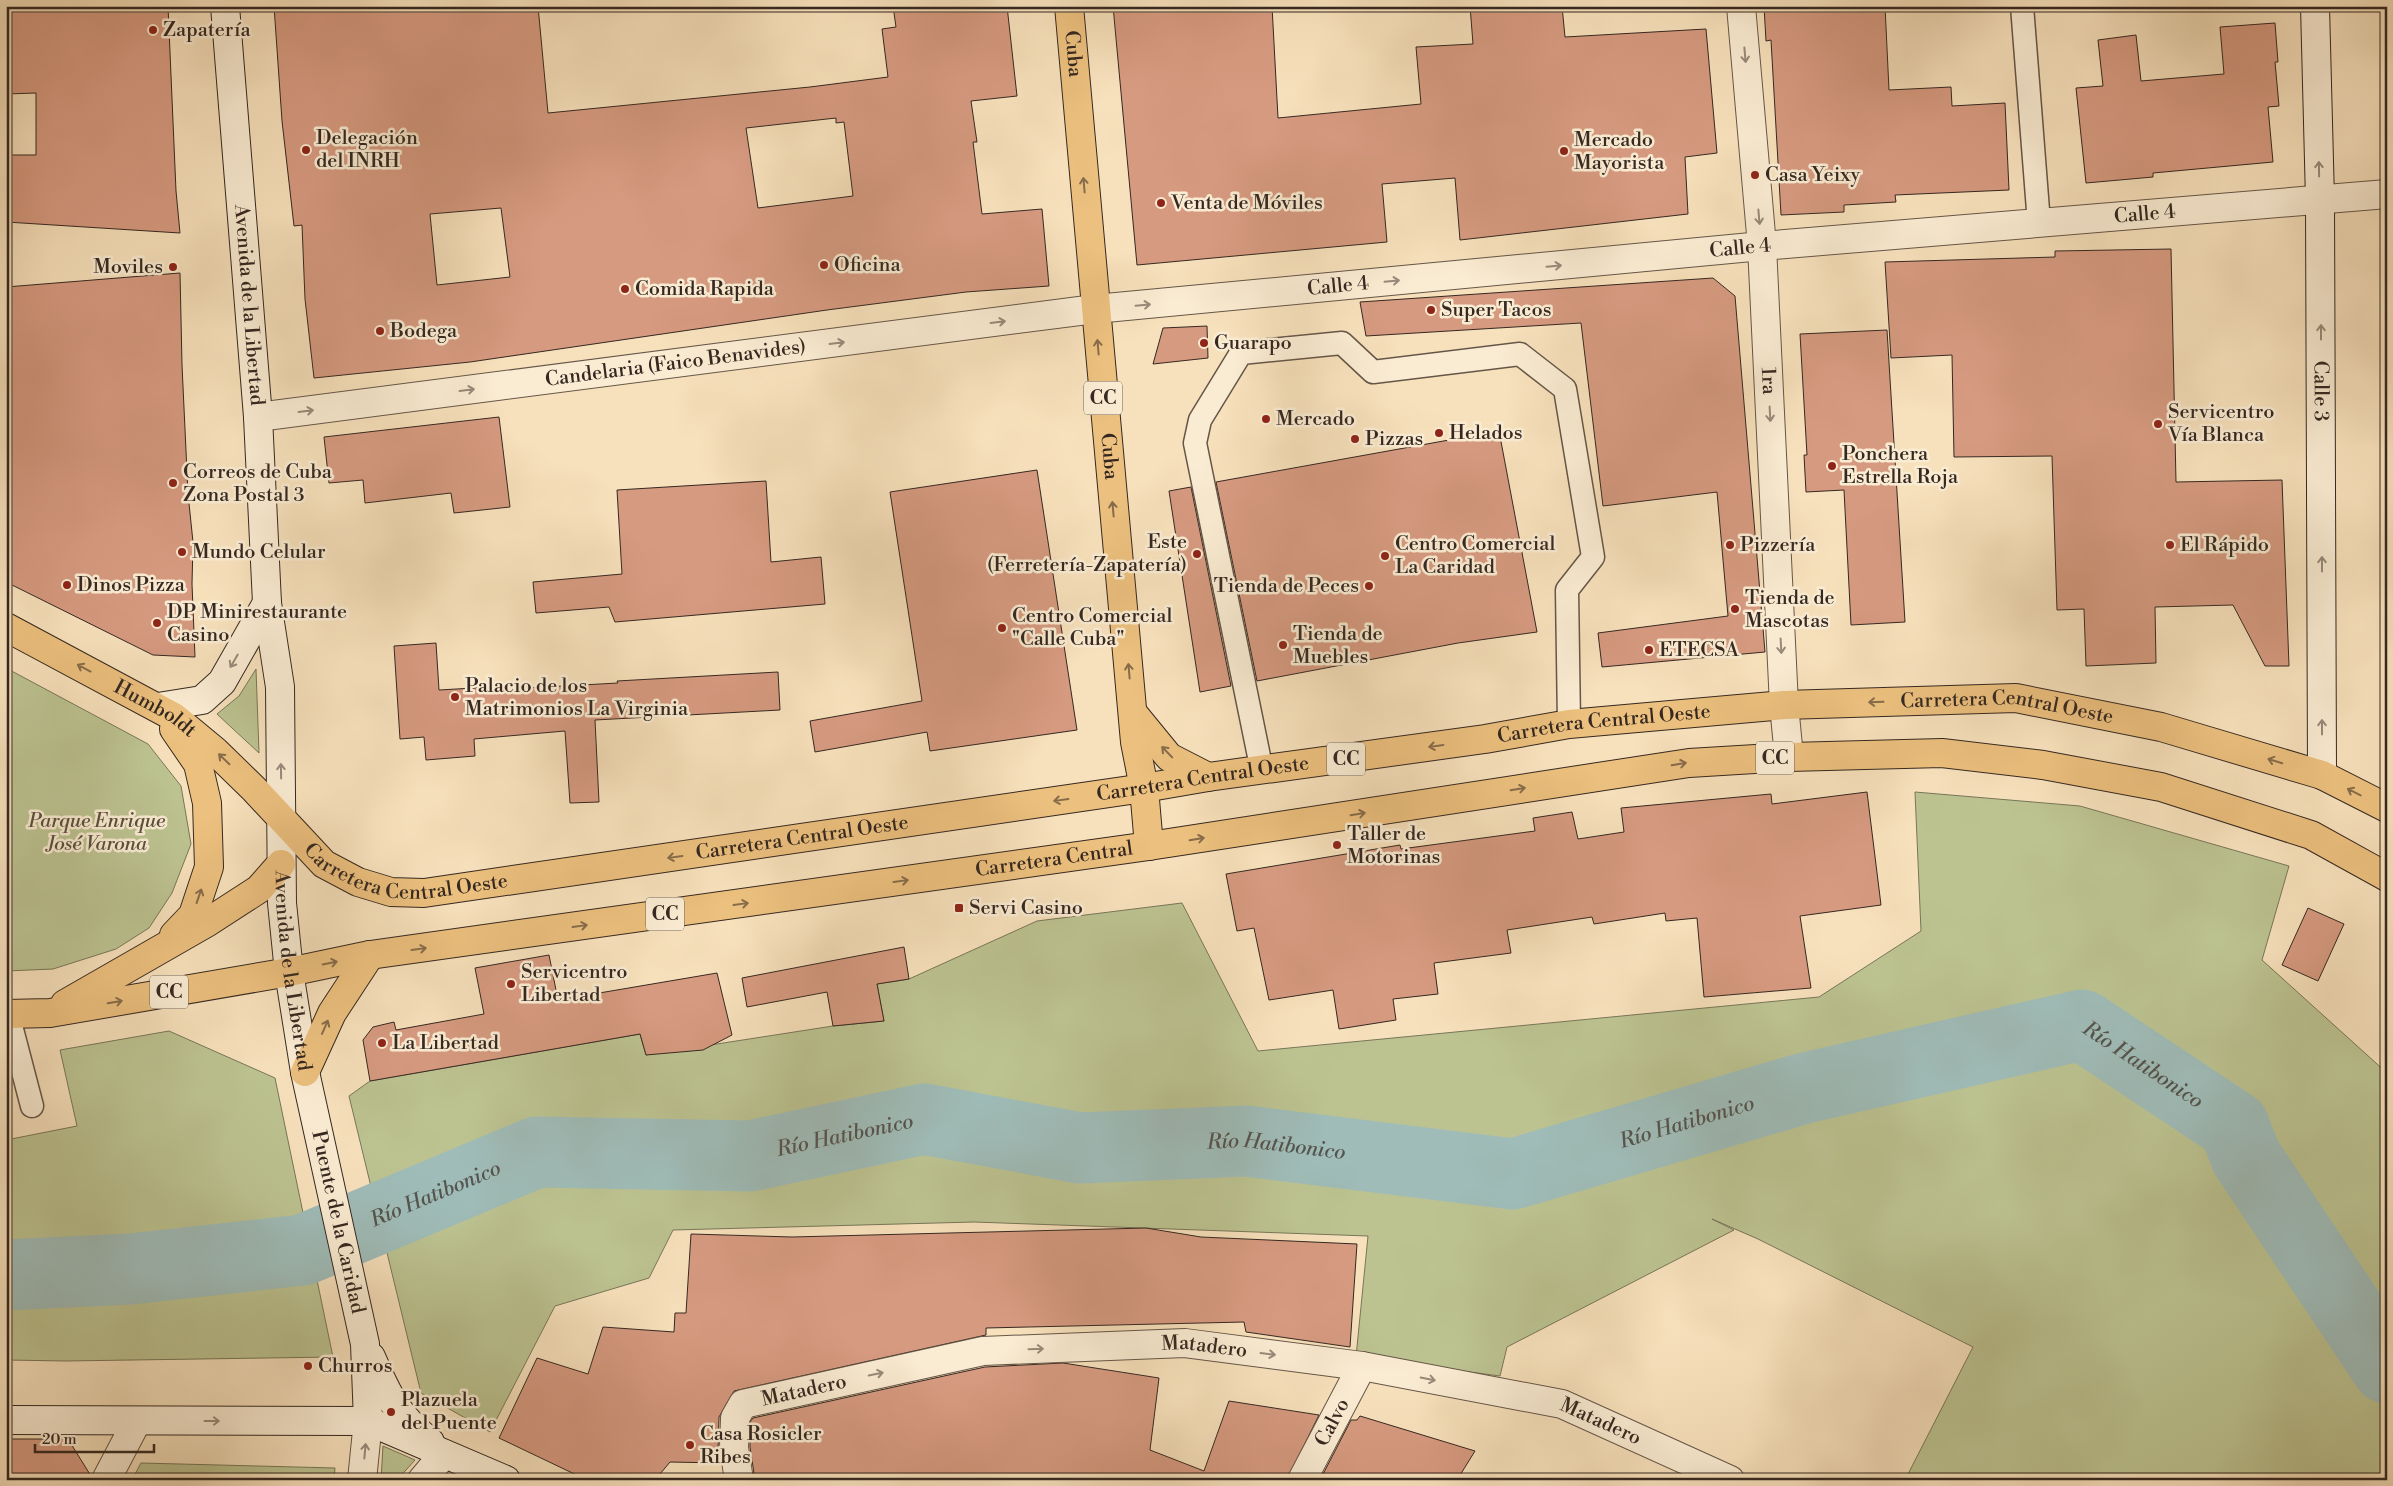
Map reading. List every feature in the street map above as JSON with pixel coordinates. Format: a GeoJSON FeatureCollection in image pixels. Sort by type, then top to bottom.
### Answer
{"type":"FeatureCollection","features":[{"type":"Feature","properties":{"kind":"main road","name":"Cuba"},"geometry":{"type":"LineString","coordinates":[[1068,6],[1135,742],[1144,788],[1149,846]]}},
{"type":"Feature","properties":{"kind":"main road","name":"Humboldt"},"geometry":{"type":"LineString","coordinates":[[6,627],[158,707],[215,751],[282,819]]}},
{"type":"Feature","properties":{"kind":"main road","name":"Carretera Central Oeste"},"geometry":{"type":"LineString","coordinates":[[282,819],[324,864],[358,882],[390,892],[424,893],[1144,788],[1208,777],[1485,739],[1569,724],[1784,705],[2016,698],[2161,727],[2322,775]]}},
{"type":"Feature","properties":{"kind":"main road"},"geometry":{"type":"LineString","coordinates":[[158,707],[198,764],[206,804],[209,867],[193,915],[161,949]]}},
{"type":"Feature","properties":{"kind":"main road"},"geometry":{"type":"LineString","coordinates":[[1133,713],[1169,756],[1208,777]]}},
{"type":"Feature","properties":{"kind":"main road","name":"CC"},"geometry":{"type":"LineString","coordinates":[[1149,846],[1689,762],[1942,753],[2043,765],[2161,787],[2311,836],[2387,878]]}},
{"type":"Feature","properties":{"kind":"main road","name":"CC"},"geometry":{"type":"LineString","coordinates":[[2322,775],[2387,808]]}},
{"type":"Feature","properties":{"kind":"main road","name":"Carretera Central"},"geometry":{"type":"LineString","coordinates":[[370,955],[1149,846]]}},
{"type":"Feature","properties":{"kind":"main road"},"geometry":{"type":"LineString","coordinates":[[50,1013],[161,949],[259,889],[281,864]]}},
{"type":"Feature","properties":{"kind":"main road","name":"CC"},"geometry":{"type":"LineString","coordinates":[[7,1014],[50,1013],[289,972],[370,955]]}},
{"type":"Feature","properties":{"kind":"main road"},"geometry":{"type":"LineString","coordinates":[[305,1072],[332,1013],[370,955]]}},
{"type":"Feature","properties":{"kind":"street","name":"Avenida de la Libertad"},"geometry":{"type":"LineString","coordinates":[[226,6],[258,417],[267,603],[280,687],[282,903],[289,972],[305,1072],[312,1099]]}},
{"type":"Feature","properties":{"kind":"street","name":"1ra"},"geometry":{"type":"LineString","coordinates":[[1741,6],[1762,246],[1784,705],[1789,757]]}},
{"type":"Feature","properties":{"kind":"street","name":"Calle 3"},"geometry":{"type":"LineString","coordinates":[[2315,6],[2320,200],[2322,775]]}},
{"type":"Feature","properties":{"kind":"street","name":"Calle 4"},"geometry":{"type":"LineString","coordinates":[[1095,310],[1762,246],[2387,194]]}},
{"type":"Feature","properties":{"kind":"street","name":"Candelaria (Faico Benavides)"},"geometry":{"type":"LineString","coordinates":[[258,417],[1095,310]]}},
{"type":"Feature","properties":{"kind":"street"},"geometry":{"type":"LineString","coordinates":[[158,707],[202,700],[216,688],[222,682],[267,603]]}},
{"type":"Feature","properties":{"kind":"street","name":"Puente de la Caridad"},"geometry":{"type":"LineString","coordinates":[[312,1099],[365,1344]]}},
{"type":"Feature","properties":{"kind":"street","name":"Matadero"},"geometry":{"type":"LineString","coordinates":[[739,1480],[734,1448],[735,1418],[743,1404],[983,1351],[1185,1343],[1362,1366],[1562,1404],[1730,1480]]}},
{"type":"Feature","properties":{"kind":"street"},"geometry":{"type":"LineString","coordinates":[[362,1480],[368,1421],[365,1344]]}},
{"type":"Feature","properties":{"kind":"street"},"geometry":{"type":"LineString","coordinates":[[365,1344],[390,1400],[412,1426],[444,1454]]}},
{"type":"Feature","properties":{"kind":"street","name":"Calvo"},"geometry":{"type":"LineString","coordinates":[[1302,1480],[1362,1366]]}},
{"type":"Feature","properties":{"kind":"street"},"geometry":{"type":"LineString","coordinates":[[6,1420],[368,1421],[506,1480]]}},
{"type":"Feature","properties":{"kind":"street"},"geometry":{"type":"LineString","coordinates":[[106,1480],[137,1421]]}},
{"type":"Feature","properties":{"kind":"street"},"geometry":{"type":"LineString","coordinates":[[422,1480],[444,1454]]}},
{"type":"Feature","properties":{"kind":"lane"},"geometry":{"type":"LineString","coordinates":[[2022,6],[2039,223]]}},
{"type":"Feature","properties":{"kind":"lane"},"geometry":{"type":"LineString","coordinates":[[1262,771],[1195,443],[1200,420],[1242,353],[1342,343],[1373,372],[1520,354],[1565,389],[1593,557],[1567,590],[1569,724]]}},
{"type":"Feature","properties":{"kind":"lane"},"geometry":{"type":"LineString","coordinates":[[7,1014],[32,1106]]}},
{"type":"Feature","properties":{"kind":"green space","name":"Parque Enrique José Varona"},"geometry":{"type":"Polygon","coordinates":[[[6,668],[148,744],[181,786],[191,844],[172,893],[149,928],[116,949],[53,969],[6,971],[6,668]]]}},
{"type":"Feature","properties":{"kind":"green space"},"geometry":{"type":"Polygon","coordinates":[[[256,669],[259,753],[217,714],[239,696],[256,669]]]}},
{"type":"Feature","properties":{"kind":"green space"},"geometry":{"type":"Polygon","coordinates":[[[1915,792],[2080,806],[2289,866],[2262,960],[2387,1073],[2387,1480],[1905,1480],[1973,1347],[1758,1239],[1712,1219],[1734,1230],[1507,1347],[1500,1376],[1356,1357],[1368,1236],[974,1222],[673,1230],[649,1278],[555,1306],[490,1432],[421,1393],[349,1096],[370,1081],[640,1034],[646,1055],[833,1026],[884,1021],[877,984],[909,979],[1037,921],[1182,903],[1258,1051],[1819,997],[1921,931],[1915,792]]]}},
{"type":"Feature","properties":{"kind":"green space"},"geometry":{"type":"Polygon","coordinates":[[[169,1031],[275,1078],[333,1357],[66,1361],[6,1360],[6,1140],[77,1126],[60,1050],[169,1031]]]}},
{"type":"Feature","properties":{"kind":"green space"},"geometry":{"type":"Polygon","coordinates":[[[383,1446],[415,1460],[397,1480],[381,1480],[383,1446]]]}},
{"type":"Feature","properties":{"kind":"green space"},"geometry":{"type":"Polygon","coordinates":[[[141,1463],[335,1468],[334,1480],[136,1480],[133,1478],[141,1463]]]}},
{"type":"Feature","properties":{"kind":"building"},"geometry":{"type":"Polygon","coordinates":[[[6,6],[168,6],[176,191],[180,233],[6,222],[6,155],[36,155],[36,93],[6,94],[6,6]]]}},
{"type":"Feature","properties":{"kind":"building"},"geometry":{"type":"Polygon","coordinates":[[[274,6],[538,6],[548,113],[810,87],[888,77],[882,29],[896,27],[893,6],[1007,6],[1017,96],[971,101],[977,142],[973,142],[982,214],[1042,209],[1049,286],[966,292],[827,310],[470,362],[314,378],[305,299],[302,225],[294,226],[282,121],[274,6]],[[836,118],[746,128],[758,208],[853,196],[844,122],[836,123],[836,118]],[[501,208],[430,214],[437,285],[510,277],[501,208]]]}},
{"type":"Feature","properties":{"kind":"building"},"geometry":{"type":"Polygon","coordinates":[[[1113,6],[1272,6],[1278,118],[1421,104],[1416,47],[1473,44],[1470,6],[1562,6],[1565,37],[1706,29],[1717,153],[1685,157],[1688,214],[1460,240],[1455,178],[1382,184],[1387,242],[1137,265],[1113,6]]]}},
{"type":"Feature","properties":{"kind":"building"},"geometry":{"type":"Polygon","coordinates":[[[1764,6],[1885,6],[1889,90],[1951,87],[1952,106],[2005,103],[2009,190],[1895,195],[1896,202],[1844,205],[1844,212],[1781,215],[1771,40],[1766,41],[1764,6]]]}},
{"type":"Feature","properties":{"kind":"building"},"geometry":{"type":"Polygon","coordinates":[[[2275,23],[2278,62],[2275,62],[2279,106],[2268,107],[2273,162],[2153,173],[2153,177],[2086,183],[2076,88],[2103,86],[2098,40],[2136,35],[2141,81],[2224,74],[2220,27],[2275,23]]]}},
{"type":"Feature","properties":{"kind":"building"},"geometry":{"type":"Polygon","coordinates":[[[2171,249],[2176,482],[2282,480],[2289,666],[2265,666],[2233,605],[2155,607],[2156,663],[2086,666],[2084,609],[2057,610],[2052,456],[1954,457],[1952,355],[1891,358],[1885,262],[2055,257],[2055,251],[2171,249]]]}},
{"type":"Feature","properties":{"kind":"building"},"geometry":{"type":"Polygon","coordinates":[[[180,273],[188,494],[193,542],[192,584],[195,657],[153,655],[6,582],[6,287],[180,273]]]}},
{"type":"Feature","properties":{"kind":"building"},"geometry":{"type":"Polygon","coordinates":[[[1713,278],[1735,296],[1765,652],[1602,667],[1598,633],[1728,616],[1717,492],[1603,506],[1581,323],[1366,336],[1360,302],[1713,278]]]}},
{"type":"Feature","properties":{"kind":"building"},"geometry":{"type":"Polygon","coordinates":[[[1207,326],[1208,358],[1153,364],[1163,328],[1207,326]]]}},
{"type":"Feature","properties":{"kind":"building"},"geometry":{"type":"Polygon","coordinates":[[[1887,330],[1905,622],[1851,625],[1844,490],[1806,492],[1804,455],[1807,455],[1800,334],[1887,330]]]}},
{"type":"Feature","properties":{"kind":"building"},"geometry":{"type":"Polygon","coordinates":[[[499,417],[510,507],[454,513],[451,493],[365,503],[363,480],[329,483],[324,437],[499,417]]]}},
{"type":"Feature","properties":{"kind":"building","name":"Centro Comercial La Caridad"},"geometry":{"type":"Polygon","coordinates":[[[1499,431],[1537,632],[1458,643],[1257,681],[1216,482],[1499,431]]]}},
{"type":"Feature","properties":{"kind":"building"},"geometry":{"type":"Polygon","coordinates":[[[1037,470],[1077,730],[930,751],[927,732],[815,752],[810,721],[922,701],[890,492],[1037,470]]]}},
{"type":"Feature","properties":{"kind":"building"},"geometry":{"type":"Polygon","coordinates":[[[766,481],[771,562],[821,557],[825,604],[615,622],[609,607],[536,613],[533,582],[622,574],[617,490],[766,481]]]}},
{"type":"Feature","properties":{"kind":"building"},"geometry":{"type":"Polygon","coordinates":[[[1191,487],[1231,686],[1200,692],[1169,491],[1191,487]]]}},
{"type":"Feature","properties":{"kind":"building"},"geometry":{"type":"Polygon","coordinates":[[[436,643],[439,690],[526,685],[527,688],[778,672],[780,710],[595,720],[599,802],[570,803],[565,731],[474,739],[475,756],[426,760],[424,737],[400,739],[394,646],[436,643]]]}},
{"type":"Feature","properties":{"kind":"building"},"geometry":{"type":"Polygon","coordinates":[[[1867,792],[1881,905],[1800,916],[1811,988],[1704,997],[1697,918],[1666,921],[1665,913],[1594,924],[1592,917],[1507,930],[1511,953],[1434,963],[1438,994],[1393,999],[1396,1020],[1339,1029],[1333,990],[1269,1000],[1254,928],[1237,931],[1226,874],[1400,845],[1401,849],[1535,831],[1533,818],[1572,812],[1578,839],[1624,832],[1621,808],[1771,794],[1772,804],[1867,792]]]}},
{"type":"Feature","properties":{"kind":"building"},"geometry":{"type":"Polygon","coordinates":[[[2308,908],[2344,924],[2318,981],[2282,965],[2308,908]]]}},
{"type":"Feature","properties":{"kind":"building"},"geometry":{"type":"Polygon","coordinates":[[[904,947],[909,979],[877,984],[884,1021],[833,1026],[827,992],[747,1007],[742,978],[904,947]]]}},
{"type":"Feature","properties":{"kind":"building"},"geometry":{"type":"Polygon","coordinates":[[[549,955],[558,1000],[717,973],[732,1035],[703,1050],[646,1055],[640,1034],[370,1081],[363,1040],[373,1027],[394,1022],[396,1030],[484,1014],[475,968],[549,955]]]}},
{"type":"Feature","properties":{"kind":"building"},"geometry":{"type":"Polygon","coordinates":[[[1146,1228],[1201,1237],[1357,1244],[1350,1347],[1246,1332],[1244,1322],[986,1328],[986,1335],[734,1391],[719,1417],[718,1448],[721,1463],[670,1462],[655,1480],[587,1480],[499,1438],[537,1358],[588,1374],[603,1327],[674,1332],[675,1313],[686,1313],[691,1234],[792,1237],[1146,1228]]]}},
{"type":"Feature","properties":{"kind":"building"},"geometry":{"type":"Polygon","coordinates":[[[1063,1363],[1159,1378],[1150,1450],[1204,1471],[1229,1401],[1319,1415],[1287,1480],[976,1476],[977,1480],[755,1480],[750,1447],[750,1422],[753,1418],[985,1367],[1063,1363]]]}},
{"type":"Feature","properties":{"kind":"building"},"geometry":{"type":"Polygon","coordinates":[[[1360,1416],[1475,1451],[1457,1480],[1320,1480],[1351,1420],[1357,1420],[1360,1416]]]}},
{"type":"Feature","properties":{"kind":"building"},"geometry":{"type":"Polygon","coordinates":[[[6,1439],[68,1439],[91,1476],[91,1480],[6,1480],[6,1439]]]}},
{"type":"Feature","properties":{"kind":"waterway","name":"Río Hatibonico"},"geometry":{"type":"LineString","coordinates":[[6,1275],[130,1269],[303,1250],[537,1152],[750,1156],[924,1119],[1080,1148],[1246,1141],[1513,1174],[1805,1088],[2082,1025],[2234,1126],[2246,1157],[2387,1368]]}},
{"type":"Feature","properties":{"kind":"place","name":"Zapatería"},"geometry":{"type":"Point","coordinates":[153,30]}},
{"type":"Feature","properties":{"kind":"place","name":"Delegación del INRH"},"geometry":{"type":"Point","coordinates":[306,150]}},
{"type":"Feature","properties":{"kind":"place","name":"Mercado Mayorista"},"geometry":{"type":"Point","coordinates":[1564,151]}},
{"type":"Feature","properties":{"kind":"place","name":"Casa Yeixy"},"geometry":{"type":"Point","coordinates":[1755,175]}},
{"type":"Feature","properties":{"kind":"place","name":"Venta de Móviles"},"geometry":{"type":"Point","coordinates":[1161,203]}},
{"type":"Feature","properties":{"kind":"place","name":"Oficina"},"geometry":{"type":"Point","coordinates":[824,265]}},
{"type":"Feature","properties":{"kind":"place","name":"Moviles"},"geometry":{"type":"Point","coordinates":[173,267]}},
{"type":"Feature","properties":{"kind":"place","name":"Comida Rapida"},"geometry":{"type":"Point","coordinates":[625,289]}},
{"type":"Feature","properties":{"kind":"place","name":"Super Tacos"},"geometry":{"type":"Point","coordinates":[1431,310]}},
{"type":"Feature","properties":{"kind":"place","name":"Bodega"},"geometry":{"type":"Point","coordinates":[380,331]}},
{"type":"Feature","properties":{"kind":"place","name":"Guarapo"},"geometry":{"type":"Point","coordinates":[1204,343]}},
{"type":"Feature","properties":{"kind":"place","name":"Mercado"},"geometry":{"type":"Point","coordinates":[1266,419]}},
{"type":"Feature","properties":{"kind":"place","name":"Servicentro Vía Blanca"},"geometry":{"type":"Point","coordinates":[2158,424]}},
{"type":"Feature","properties":{"kind":"place","name":"Helados"},"geometry":{"type":"Point","coordinates":[1439,433]}},
{"type":"Feature","properties":{"kind":"place","name":"Pizzas"},"geometry":{"type":"Point","coordinates":[1355,439]}},
{"type":"Feature","properties":{"kind":"place","name":"Ponchera Estrella Roja"},"geometry":{"type":"Point","coordinates":[1832,466]}},
{"type":"Feature","properties":{"kind":"place","name":"Correos de Cuba Zona Postal 3"},"geometry":{"type":"Point","coordinates":[173,483]}},
{"type":"Feature","properties":{"kind":"place","name":"Pizzería"},"geometry":{"type":"Point","coordinates":[1730,545]}},
{"type":"Feature","properties":{"kind":"place","name":"El Rápido"},"geometry":{"type":"Point","coordinates":[2170,545]}},
{"type":"Feature","properties":{"kind":"place","name":"Mundo Celular"},"geometry":{"type":"Point","coordinates":[182,552]}},
{"type":"Feature","properties":{"kind":"place","name":"Este (Ferretería-Zapatería)"},"geometry":{"type":"Point","coordinates":[1197,554]}},
{"type":"Feature","properties":{"kind":"place","name":"Centro Comercial La Caridad"},"geometry":{"type":"Point","coordinates":[1385,556]}},
{"type":"Feature","properties":{"kind":"place","name":"Dinos Pizza"},"geometry":{"type":"Point","coordinates":[67,585]}},
{"type":"Feature","properties":{"kind":"place","name":"Tienda de Peces"},"geometry":{"type":"Point","coordinates":[1369,586]}},
{"type":"Feature","properties":{"kind":"place","name":"Tienda de Mascotas"},"geometry":{"type":"Point","coordinates":[1735,609]}},
{"type":"Feature","properties":{"kind":"place","name":"DP Minirestaurante Casino"},"geometry":{"type":"Point","coordinates":[157,623]}},
{"type":"Feature","properties":{"kind":"place","name":"Centro Comercial \"Calle Cuba\""},"geometry":{"type":"Point","coordinates":[1002,628]}},
{"type":"Feature","properties":{"kind":"place","name":"Tienda de Muebles"},"geometry":{"type":"Point","coordinates":[1283,645]}},
{"type":"Feature","properties":{"kind":"place","name":"ETECSA"},"geometry":{"type":"Point","coordinates":[1649,650]}},
{"type":"Feature","properties":{"kind":"place","name":"Palacio de los Matrimonios La Virginia"},"geometry":{"type":"Point","coordinates":[455,697]}},
{"type":"Feature","properties":{"kind":"place","name":"Taller de Motorinas"},"geometry":{"type":"Point","coordinates":[1337,845]}},
{"type":"Feature","properties":{"kind":"place","name":"Servi Casino"},"geometry":{"type":"Point","coordinates":[959,908]}},
{"type":"Feature","properties":{"kind":"place","name":"Servicentro Libertad"},"geometry":{"type":"Point","coordinates":[511,984]}},
{"type":"Feature","properties":{"kind":"place","name":"La Libertad"},"geometry":{"type":"Point","coordinates":[382,1043]}},
{"type":"Feature","properties":{"kind":"place","name":"Churros"},"geometry":{"type":"Point","coordinates":[308,1366]}},
{"type":"Feature","properties":{"kind":"place","name":"Plazuela del Puente"},"geometry":{"type":"Point","coordinates":[391,1412]}},
{"type":"Feature","properties":{"kind":"place","name":"Casa Rosicler Ribes"},"geometry":{"type":"Point","coordinates":[690,1445]}}]}
